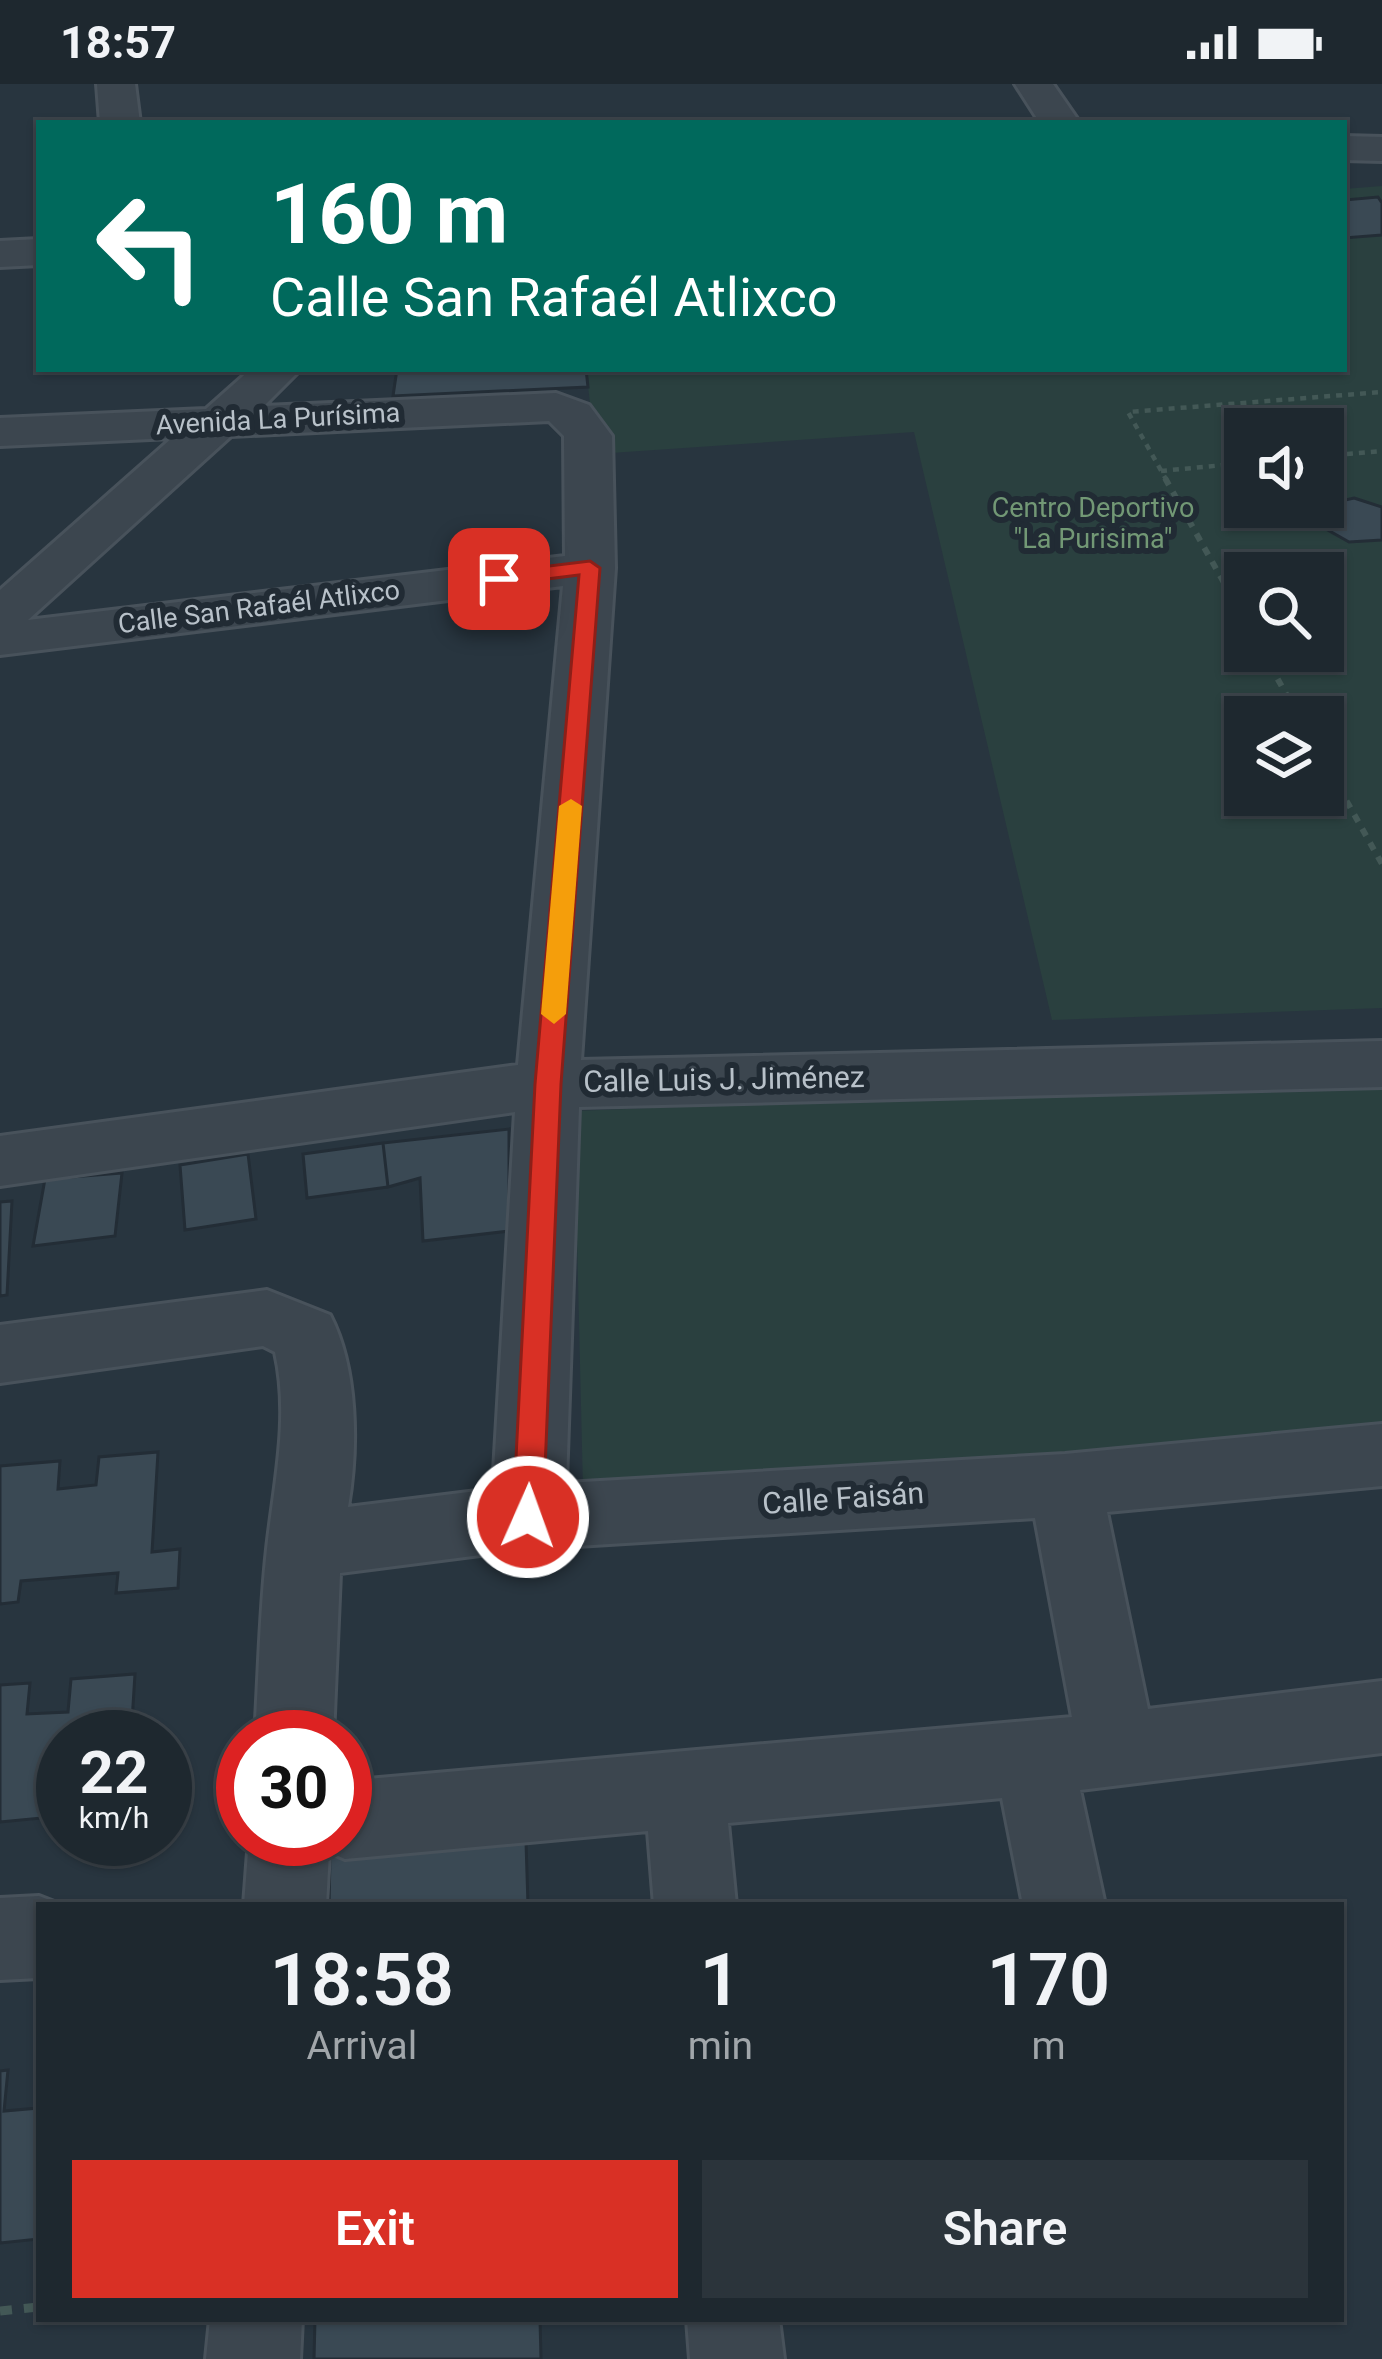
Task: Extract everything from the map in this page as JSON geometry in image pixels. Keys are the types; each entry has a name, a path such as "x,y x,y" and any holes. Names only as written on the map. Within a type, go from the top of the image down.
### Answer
{"street":[{"path":"116,84 120,120"},
{"path":"1034,84 1058,120"},
{"path":"1347,148 1382,148"},
{"path":"1347,178 1382,175"},
{"path":"0,254 36,252"},
{"path":"0,617 275,372"},
{"name":"Avenida La Purísima","path":"0,432 556,407 573,415 588,436 590,568"},
{"path":"528,1517 548,1084 590,568"},
{"name":"Calle San Rafaél Atlixco","path":"0,639 590,568"},
{"name":"Calle Luis J. Jiménez","path":"0,1161 548,1084 1382,1064"},
{"path":"0,1354 267,1318 306,1335 314,1373 315,1486 304,1545 296,1710"},
{"name":"Calle Faisán","path":"304,1545 528,1517 1065,1484 1382,1455"},
{"path":"1065,1484 1117,1750"},
{"path":"372,1818 1117,1750 1382,1717"},
{"path":"1033,1756 1063,1902"},
{"path":"685,1792 695,1902"},
{"path":"285,1902 287,1866"},
{"path":"0,1940 36,1937"},
{"path":"253,2359 256,2322"},
{"path":"733,2322 736,2359"}],"path":[{"path":"1224,583 1128,412 1382,392"},
{"path":"1344,454 1382,451"},
{"path":"1161,471 1224,465"},
{"path":"1344,796 1382,864"},
{"path":"0,2311 36,2307"}],"green space":[{"name":"Centro Deportivo \"La Purisima\"","path":"1382,186 1382,1008 1052,1020 914,432 596,454 586,372 1347,372 1347,189"},
{"path":"1382,1080 1382,1453 583,1489 574,1111"}],"building":[{"path":"1378,197 1382,235 1347,238 1347,200"},
{"path":"397,372 586,372 588,387 393,396"},
{"path":"1354,498 1382,507 1382,540 1349,542 1324,528 1344,528 1344,500"},
{"path":"509,1129 509,1231 423,1241 420,1178 388,1187 383,1143"},
{"path":"383,1143 388,1187 307,1198 303,1154"},
{"path":"248,1154 256,1219 185,1230 180,1165"},
{"path":"122,1173 115,1236 33,1246 45,1179"},
{"path":"12,1201 7,1295 0,1296 0,1202"},
{"path":"158,1452 152,1552 180,1549 178,1588 116,1593 118,1573 21,1581 18,1602 0,1604 0,1466 60,1461 58,1489 96,1485 99,1457"},
{"path":"135,1674 133,1710 68,1710 71,1679"},
{"path":"30,1683 27,1714 36,1714 36,1819 0,1822 0,1685"},
{"path":"526,1842 528,1902 329,1902 330,1866 372,1866 372,1853"},
{"path":"8,2070 4,2111 36,2108 36,2239 0,2243 0,2071"},
{"path":"315,2322 540,2322 541,2359 314,2359"}],"slow traffic":[{"path":"554,1014 571,806"}],"route":[{"path":"499,579 590,568 548,1084 528,1517"}]}
